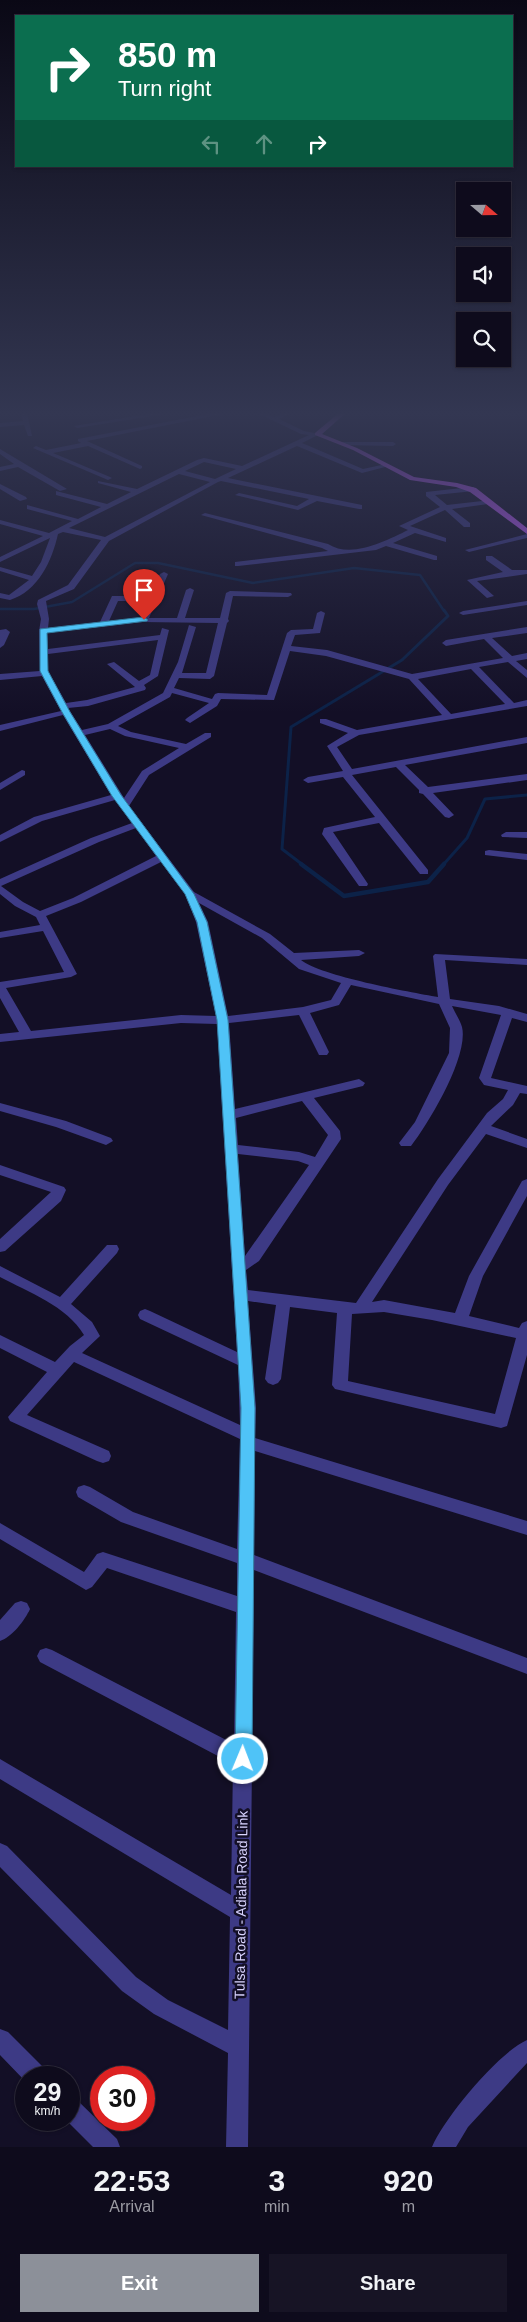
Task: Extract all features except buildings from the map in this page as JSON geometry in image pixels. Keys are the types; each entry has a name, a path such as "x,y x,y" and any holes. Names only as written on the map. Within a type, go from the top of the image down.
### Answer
{"main road":[{"path":"501,512 527,532"}],"street":[{"path":"48,512 78,521"},
{"path":"0,560 95,512"},
{"name":"Tulsa Road - Adiala Road Link","path":"157,512 106,539 71,587 42,600 43,652 45,673 79,734 121,801 190,894 202,922 223,1020 245,1362 248,1439 239,2047 240,2146"},
{"path":"436,512 403,526 443,540"},
{"path":"451,512 467,525"},
{"path":"205,514 325,546 336,553"},
{"path":"0,522 106,539"},
{"path":"238,564 376,548 413,531"},
{"path":"0,594 10,598 35,579 45,564 56,532"},
{"path":"469,550 527,536"},
{"path":"386,544 434,558"},
{"path":"489,558 510,573"},
{"path":"0,569 35,579"},
{"path":"490,596 471,580 510,573 525,574"},
{"path":"144,620 164,574"},
{"path":"104,623 115,598 131,599 143,587"},
{"path":"180,620 190,590"},
{"path":"176,675 210,676 225,621 230,593 288,595"},
{"path":"463,614 527,603"},
{"path":"190,720 214,702 218,696 271,698 292,632 317,631 320,613"},
{"path":"43,631 144,620 225,621"},
{"path":"140,684 154,676 168,620"},
{"path":"79,734 111,726 167,695 176,675 192,627"},
{"path":"446,643 527,630"},
{"path":"0,632 6,632 0,645"},
{"path":"43,652 163,637"},
{"path":"486,637 527,675"},
{"path":"286,648 327,653 409,676 527,656"},
{"path":"0,728 140,689 143,686 111,664"},
{"path":"473,666 512,706"},
{"path":"0,677 45,673"},
{"path":"409,676 450,717"},
{"path":"170,690 214,702"},
{"path":"424,872 347,772 332,746 356,733 527,704"},
{"path":"323,721 356,733"},
{"path":"111,726 128,734 187,747"},
{"path":"0,839 38,819 121,801 145,773 208,735"},
{"path":"308,780 527,740"},
{"path":"398,764 448,815"},
{"path":"0,787 22,773"},
{"path":"423,791 527,777"},
{"path":"363,884 327,834 328,830 382,819"},
{"path":"0,883 95,840 137,824"},
{"path":"506,835 527,834"},
{"path":"489,853 527,857"},
{"path":"40,915 77,900 162,858"},
{"path":"0,889 18,904 40,915 71,974 0,987 27,1035"},
{"path":"190,894 230,914 266,936 303,967 348,981 527,1018"},
{"path":"0,935 47,927"},
{"path":"290,957 359,954"},
{"path":"406,1143 421,1124 455,1053 456,1028 444,1001 439,956 527,962"},
{"path":"0,1038 181,1020 223,1020 304,1011 336,1002 348,981"},
{"path":"304,1011 323,1052"},
{"path":"508,1013 485,1078 488,1082 521,1089"},
{"path":"229,1115 359,1083"},
{"path":"360,1308 443,1182 492,1116 521,1089"},
{"path":"239,1268 254,1257 318,1163 335,1134 305,1096"},
{"path":"2,1109 61,1124 106,1142"},
{"path":"483,1128 527,1144"},
{"path":"231,1149 299,1157 318,1163"},
{"path":"0,1170 59,1190 56,1198 0,1247"},
{"path":"460,1320 476,1276 527,1184"},
{"path":"61,1305 112,1249"},
{"path":"0,1271 61,1305 89,1327 93,1336 71,1354 16,1417 103,1456"},
{"path":"241,1295 345,1309 384,1306 526,1332 501,1422 340,1384 345,1309"},
{"path":"273,1379 284,1301"},
{"path":"145,1315 245,1362"},
{"path":"0,1341 57,1370"},
{"path":"71,1354 248,1439 527,1528"},
{"path":"84,1492 127,1517 246,1559 527,1666"},
{"path":"0,1530 86,1582 103,1559 245,1607"},
{"path":"0,1632 22,1609"},
{"path":"46,1656 243,1759"},
{"path":"0,1768 241,1912"},
{"path":"0,1853 129,1984 161,2007 239,2047"},
{"path":"0,2040 26,2066"},
{"path":"443,2147 460,2119 519,2056 527,2052"},
{"path":"80,2119 109,2147"}],"waterway":[{"path":"0,609 34,609 72,602 135,563 158,563 253,583 354,568 420,575 444,611"},
{"path":"303,865 282,849 291,727 402,660 448,616 444,610"},
{"path":"443,865 467,838 485,799 527,795"},
{"path":"301,864 344,896 428,882 444,864"}],"route":[{"path":"144,620 43,631 44,671 66,712 117,796 152,846 190,894 202,922 223,1020 248,1408 243,1759"}]}
